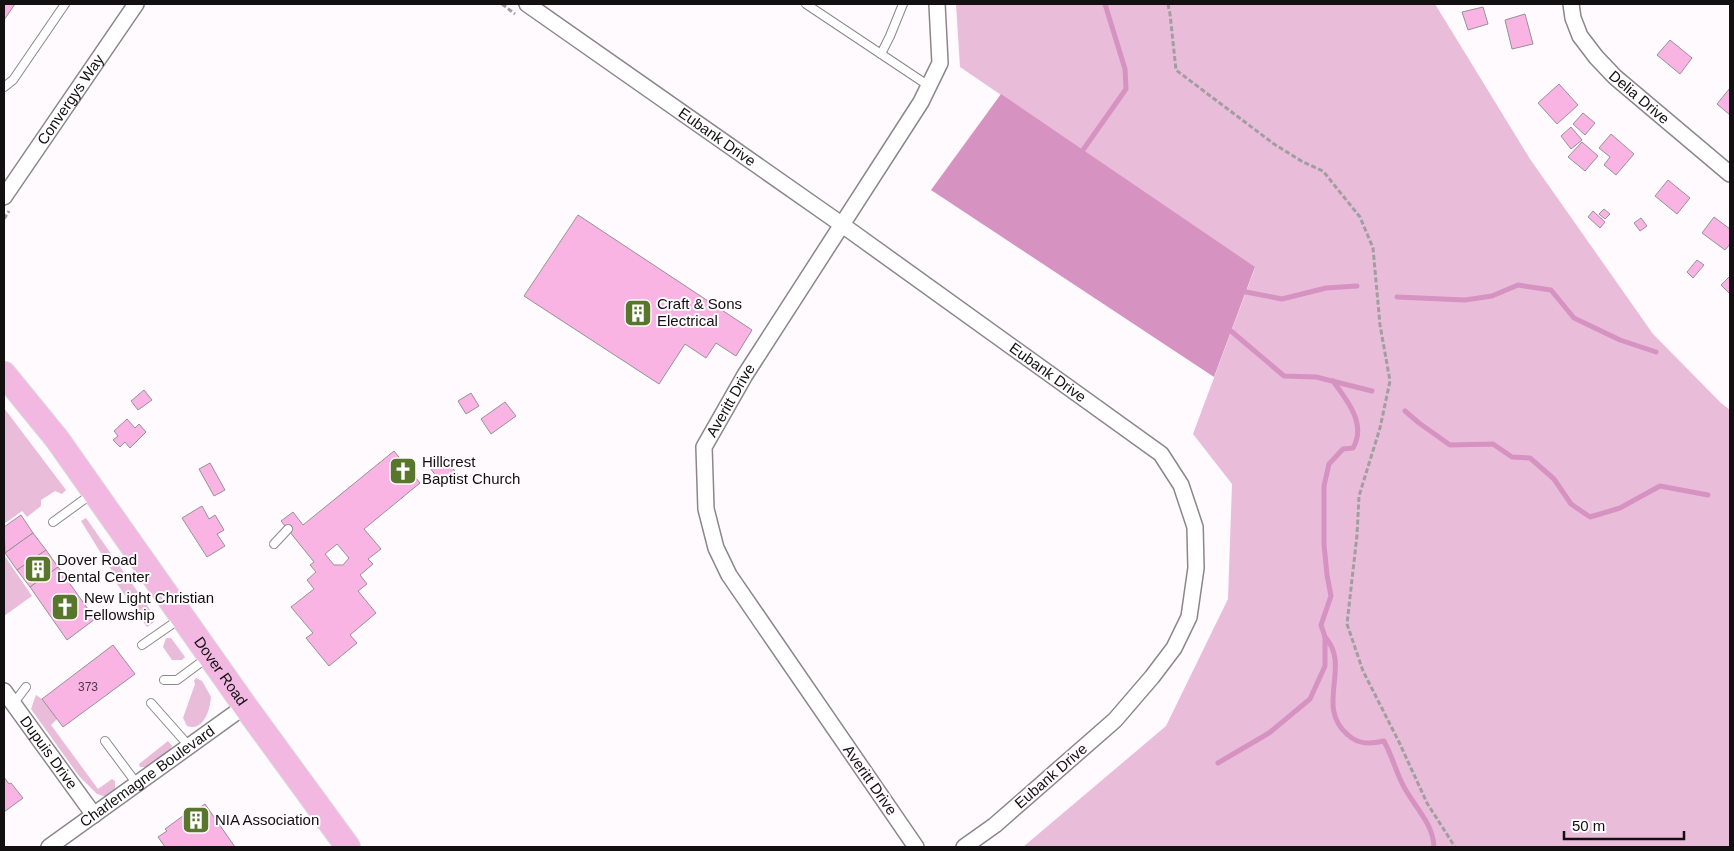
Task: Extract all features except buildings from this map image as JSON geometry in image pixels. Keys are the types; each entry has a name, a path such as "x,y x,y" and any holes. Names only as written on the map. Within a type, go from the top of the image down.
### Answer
{"main road":[{"name":"Dover Road","path":"4,374 57,439 245,706 348,847"}],"street":[{"name":"Convergys Way","path":"4,197 136,4"},
{"name":"Eubank Drive","path":"527,4 841,224 1161,454 1181,485 1195,527 1196,568 1188,617 1174,648 1115,720 995,825 964,847"},
{"name":"Averitt Drive","path":"916,847 729,575 716,548 706,509 704,447 746,375 841,224 921,102 940,63 937,4"},
{"name":"Delia Drive","path":"1571,4 1573,18 1580,36 1596,57 1615,77 1730,174"},
{"name":"Dupuis Drive","path":"4,691 94,815"},
{"name":"Charlemagne Boulevard","path":"49,847 245,706"}],"lane":[{"path":"4,87 13,80 65,4"},
{"path":"806,4 929,86"},
{"path":"881,54 903,4"},
{"path":"53,522 95,492"},
{"path":"274,544 288,529"},
{"path":"142,645 183,617"},
{"path":"164,680 177,680 210,655"},
{"path":"13,704 26,687"},
{"path":"151,703 189,746"},
{"path":"105,741 137,784"}],"path":[{"path":"1168,4 1176,70 1274,144 1303,162 1323,171 1360,217 1373,248 1380,325 1390,381 1380,428 1359,496 1357,535 1347,624 1363,671 1427,803 1455,847"}],"shaded area":[{"path":"956,4 1435,4 1530,159 1653,334 1730,410 1730,847 1023,847 1166,726 1228,599 1232,484 1193,434 1255,268 960,67"},
{"path":"1001,94 1255,267 1214,377 931,190"},
{"path":"4,408 66,490 62,494 55,491 41,500 41,506 27,517 22,511 4,524"},
{"path":"86,518 156,618 147,627 115,581 117,579 81,521"},
{"path":"4,555 32,596 4,616"},
{"path":"166,638 171,638 185,657 182,660 172,660 163,647"},
{"path":"196,678 202,681 211,697 205,719 193,727 187,726 183,718"},
{"path":"36,695 42,699 57,719 51,725 98,789 112,779 115,781 115,791 106,797 97,794 79,776 31,709"},
{"path":"168,741 172,746 170,750 147,767 140,767 139,764"}],"waterway":[{"path":"1083,150 1126,89 1125,69 1105,4"},
{"path":"1397,297 1465,300 1492,296 1518,285 1551,290 1574,318 1620,340 1656,352"},
{"path":"1246,292 1282,299 1326,288 1357,286"},
{"path":"1231,331 1284,376 1316,377 1372,391"},
{"path":"1218,763 1269,733 1310,699 1325,666 1325,637 1321,625 1331,596 1324,544 1324,486 1329,464 1343,449 1353,448 1358,430 1354,413 1333,381"},
{"path":"1405,411 1450,445 1493,444 1512,457 1530,458 1554,479 1571,504 1590,517 1620,508 1660,486 1708,495"},
{"path":"1325,637 1332,648 1335,661 1333,699 1334,712 1338,724 1356,741 1370,743 1384,741 1405,789 1430,829 1434,847"}],"place":[{"name":"Craft & Sons Electrical","path":"638,313"},
{"name":"Hillcrest Baptist Church","path":"403,471"},
{"name":"Dover Road Dental Center","path":"38,569"},
{"name":"New Light Christian Fellowship","path":"65,607"},
{"name":"NIA Association","path":"196,820"}]}
